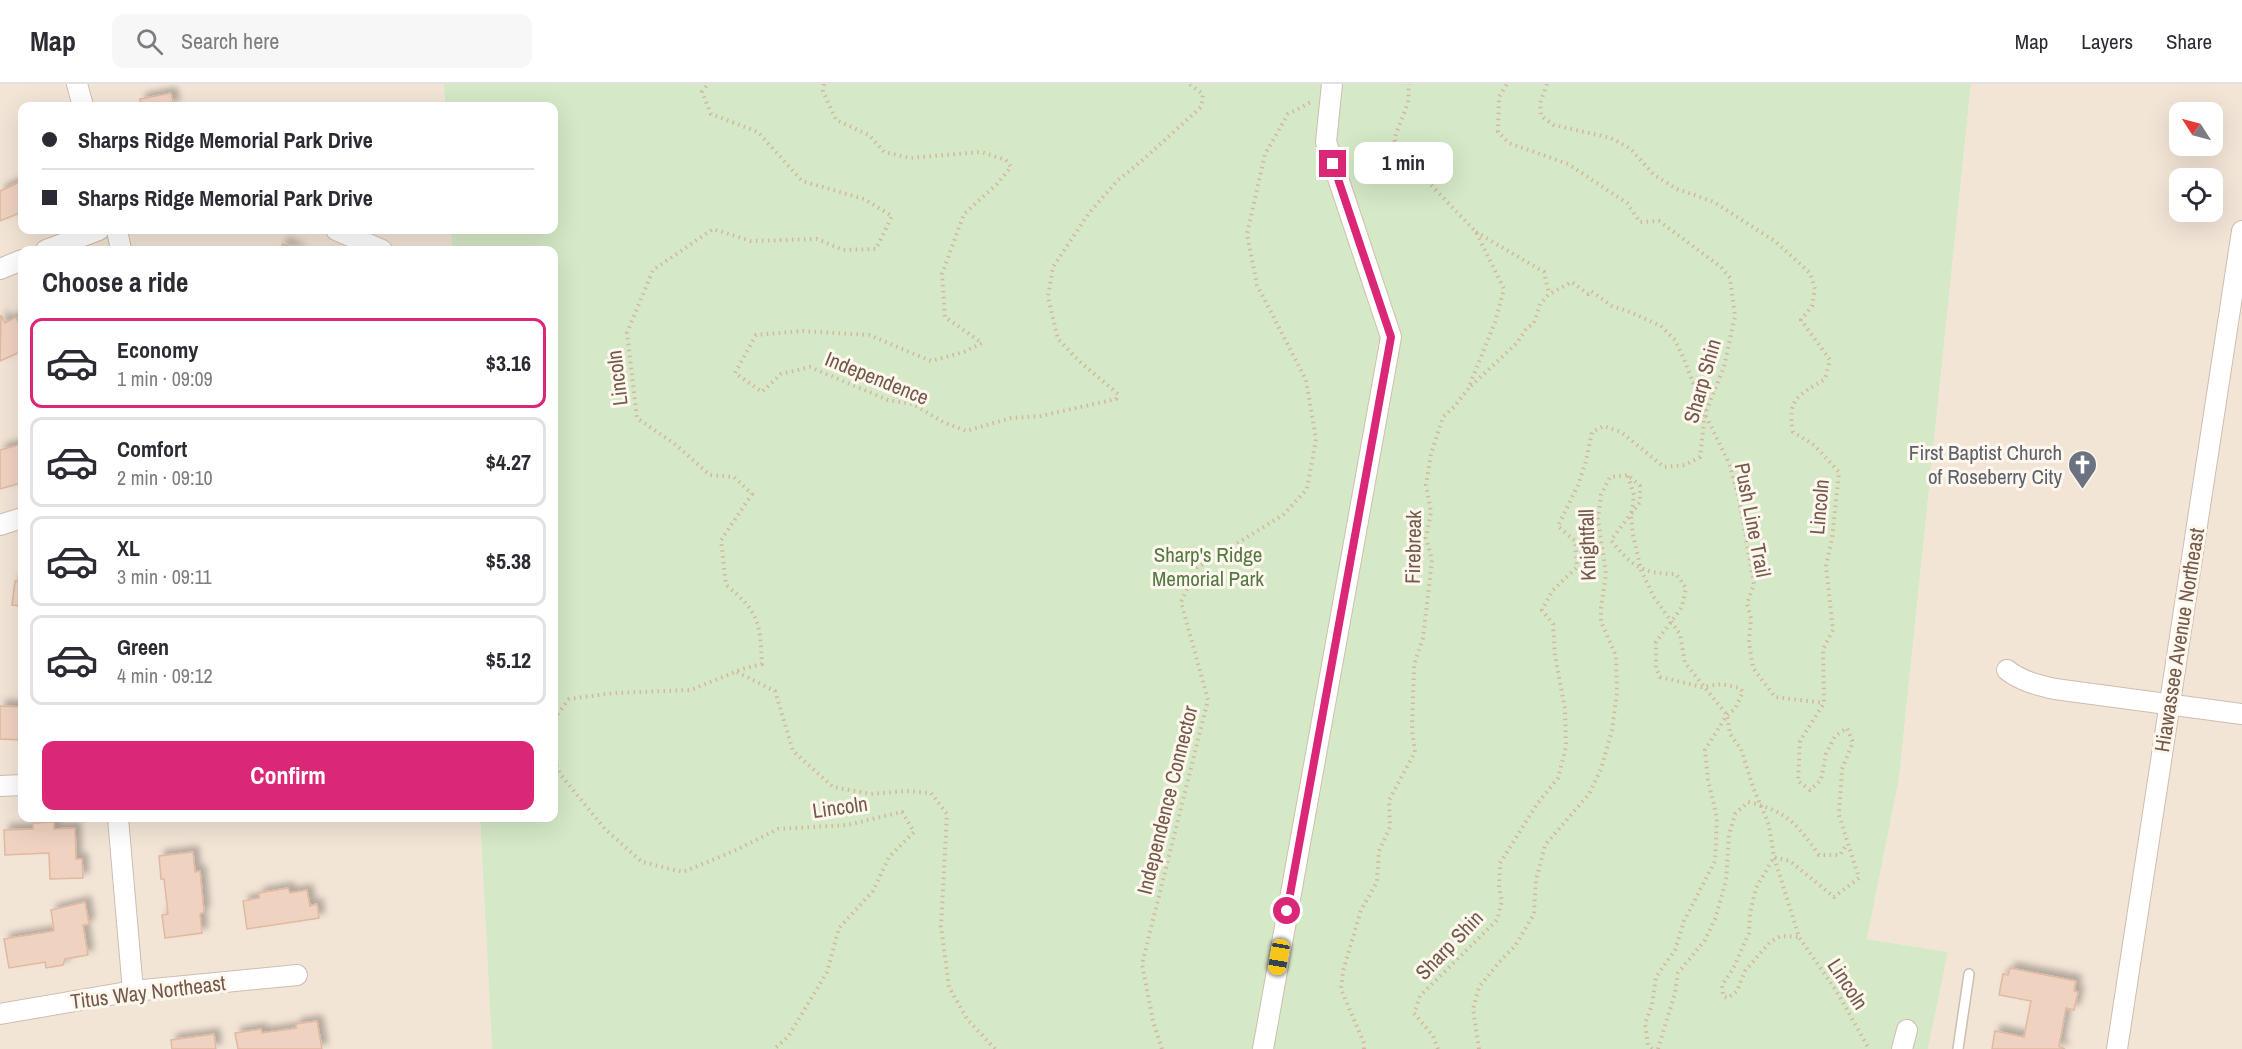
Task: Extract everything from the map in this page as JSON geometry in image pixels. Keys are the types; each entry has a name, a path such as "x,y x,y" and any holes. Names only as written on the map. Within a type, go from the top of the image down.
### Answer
{"street":[{"path":"77,84 82,102"},
{"path":"1263,1049 1391,337 1326,142 1332,88"},
{"name":"Hiawassee Avenue Northeast","path":"2117,1049 2242,231"},
{"path":"57,246 88,234"},
{"path":"345,234 373,246"},
{"path":"0,269 18,262"},
{"path":"0,525 18,519"},
{"path":"2007,670 2014,676 2032,684 2055,689 2242,714"},
{"path":"0,786 18,785"},
{"path":"118,822 133,991"},
{"name":"Titus Way Northeast","path":"0,1014 133,991 297,975"},
{"path":"1902,1049 1907,1030"}],"lane":[{"path":"1958,1049 1969,974"}],"path":[{"name":"Lincoln","path":"558,714 569,699 614,693 691,690 762,664 761,628 746,602 726,585 721,540 752,494 734,477 710,475 676,445 637,418 627,333 652,270 713,229 751,242 817,239 843,250 876,249 892,216 864,199 802,181 758,132 711,114 702,92 708,84"},
{"name":"Independence","path":"824,84 824,91 836,120 869,135 884,152 910,158 981,152 1006,160 1011,167 997,184 964,214 942,274 945,316 982,343 964,352 931,361 869,335 802,331 756,335 735,373 762,392 781,374 810,367 888,400 913,404 943,422 966,430 1011,418 1041,416 1116,399 1118,394 1079,361 1058,339 1048,297 1053,267 1089,213 1116,181 1201,107 1203,94 1189,84"},
{"name":"Firebreak","path":"1364,1049 1356,1022 1341,989 1343,971 1361,910 1377,882 1379,851 1390,827 1389,800 1415,752 1412,730 1414,665 1423,638 1432,560 1426,538 1431,512 1426,485 1431,454 1443,417 1468,389 1495,322 1503,289 1476,232 1431,185 1403,162 1394,139 1407,103 1409,84"},
{"name":"Sharp Shin","path":"1438,1049 1433,1036 1414,1013 1420,996 1497,920 1502,901 1499,888 1500,863 1537,804 1558,778 1566,747 1565,709 1555,656 1553,624 1542,610 1553,590 1577,567 1575,541 1558,526 1586,462 1592,432 1604,426 1621,432 1664,467 1685,465 1700,457 1705,414 1724,367 1735,316 1730,278 1722,267 1659,221 1640,222 1627,203 1568,164 1509,143 1498,132 1499,97 1507,84"},
{"name":"Lincoln","path":"1547,84 1540,104 1541,116 1554,125 1611,138 1631,149 1654,175 1677,189 1714,202 1776,242 1810,273 1815,289 1812,306 1801,320 1830,360 1825,379 1796,397 1790,414 1793,432 1814,445 1839,472 1832,538 1826,566 1833,630 1823,649 1824,703"},
{"name":"Independence Connector","path":"1162,1049 1153,1021 1142,964 1208,700 1181,602 1197,568 1283,515 1307,489 1316,439 1306,380 1257,285 1247,234 1265,154 1288,114 1332,88"},
{"path":"1468,389 1517,343 1526,329 1534,323 1540,304 1549,294 1544,272 1476,232"},
{"name":"Push Line Trail","path":"1549,294 1572,282 1588,294 1591,291 1612,306 1661,326 1675,340 1705,414 1729,463 1738,500 1754,584 1747,604 1751,618 1749,642 1753,668 1775,697 1824,703"},
{"path":"1628,476 1634,495 1630,516 1641,570 1654,597 1680,634 1685,663 1702,687 1727,715"},
{"name":"Knightfall","path":"1479,1049 1473,1009 1479,987 1515,946 1534,914 1536,880 1545,845 1589,794 1601,769 1612,730 1617,692 1616,656 1601,622 1606,574 1598,519 1601,495 1610,477 1628,476 1641,486 1640,502 1611,540 1624,556 1641,570"},
{"path":"1641,570 1676,574 1686,588 1682,607 1656,642 1656,668 1660,677 1702,687 1721,684 1740,688 1743,692 1735,709 1727,715 1705,750 1708,780 1717,818 1715,861 1684,921 1676,950 1656,977 1652,1005 1645,1024 1648,1045 1652,1049"},
{"path":"737,672 775,691 793,751 833,787 871,794 906,791 931,793 947,814 941,926 949,987 967,1019 995,1049"},
{"path":"1799,938 1781,936 1770,942 1745,971 1737,991 1728,998 1723,996 1722,985 1733,969 1749,933 1750,913 1756,888 1774,857 1790,861 1834,897 1859,878 1839,815 1842,769 1853,742 1847,728 1835,736 1826,754 1821,780 1810,790 1798,781 1800,741 1824,703"},
{"name":"Lincoln","path":"1727,715 1730,734 1741,749 1769,825 1774,857 1799,938 1841,999 1869,1049"},
{"name":"Lincoln","path":"558,769 605,829 642,862 683,872 734,851 778,829 847,825 902,812 914,832 889,857 873,891 839,928 828,972 788,1037 774,1049"},
{"path":"1658,1049 1675,993 1678,973 1705,940 1716,919 1726,881 1729,835 1735,813 1748,802 1779,812 1800,827 1819,855 1840,855 1847,844"}],"shaded area":[{"path":"0,84 444,84 445,102 18,102 18,234 451,234 452,246 18,246 18,822 480,822 492,1049 0,1049"},
{"path":"1971,84 2242,84 2242,1049 1928,1049 1948,952 1867,939 1899,779"}],"green space":[{"name":"Sharp's Ridge Memorial Park","path":"444,84 1971,84 1899,779 1867,939 1948,952 1928,1049 492,1049 480,822 558,822 558,246 452,246 451,234 558,234 558,102 445,102"}],"building":[{"path":"171,93 173,102 140,102 140,99"},
{"path":"18,183 18,214 0,221 0,191"},
{"path":"1,315 5,323 16,317 18,353 0,361"},
{"path":"18,445 18,484 0,489 0,450"},
{"path":"15,581 18,581 18,606 12,605"},
{"path":"0,706 18,707 18,740 0,739"},
{"path":"54,822 54,829 75,828 76,859 82,859 83,878 50,879 49,853 5,855 4,830 33,829 33,823"},
{"path":"193,852 195,872 200,871 204,912 200,914 202,933 165,938 162,915 168,914 159,856"},
{"path":"288,888 290,893 307,890 310,906 317,904 319,918 247,929 243,901 259,898 259,893"},
{"path":"85,902 89,924 83,925 88,955 65,959 63,965 46,968 45,962 9,968 4,939 54,931 51,910"},
{"path":"2010,968 2076,981 2074,991 2078,992 2074,1010 2066,1008 2059,1046 2065,1049 1992,1049 1995,1031 2024,1037 2031,1001 1999,995 2003,974 2008,975"},
{"path":"317,1021 322,1049 238,1049 235,1033 261,1029 262,1033 296,1028 296,1024"},
{"path":"214,1034 216,1049 172,1049 171,1040"}],"place":[{"name":"First Baptist Church of Roseberry City","path":"2083,490"}],"route":[{"path":"1287,911 1391,337 1333,164"}]}
